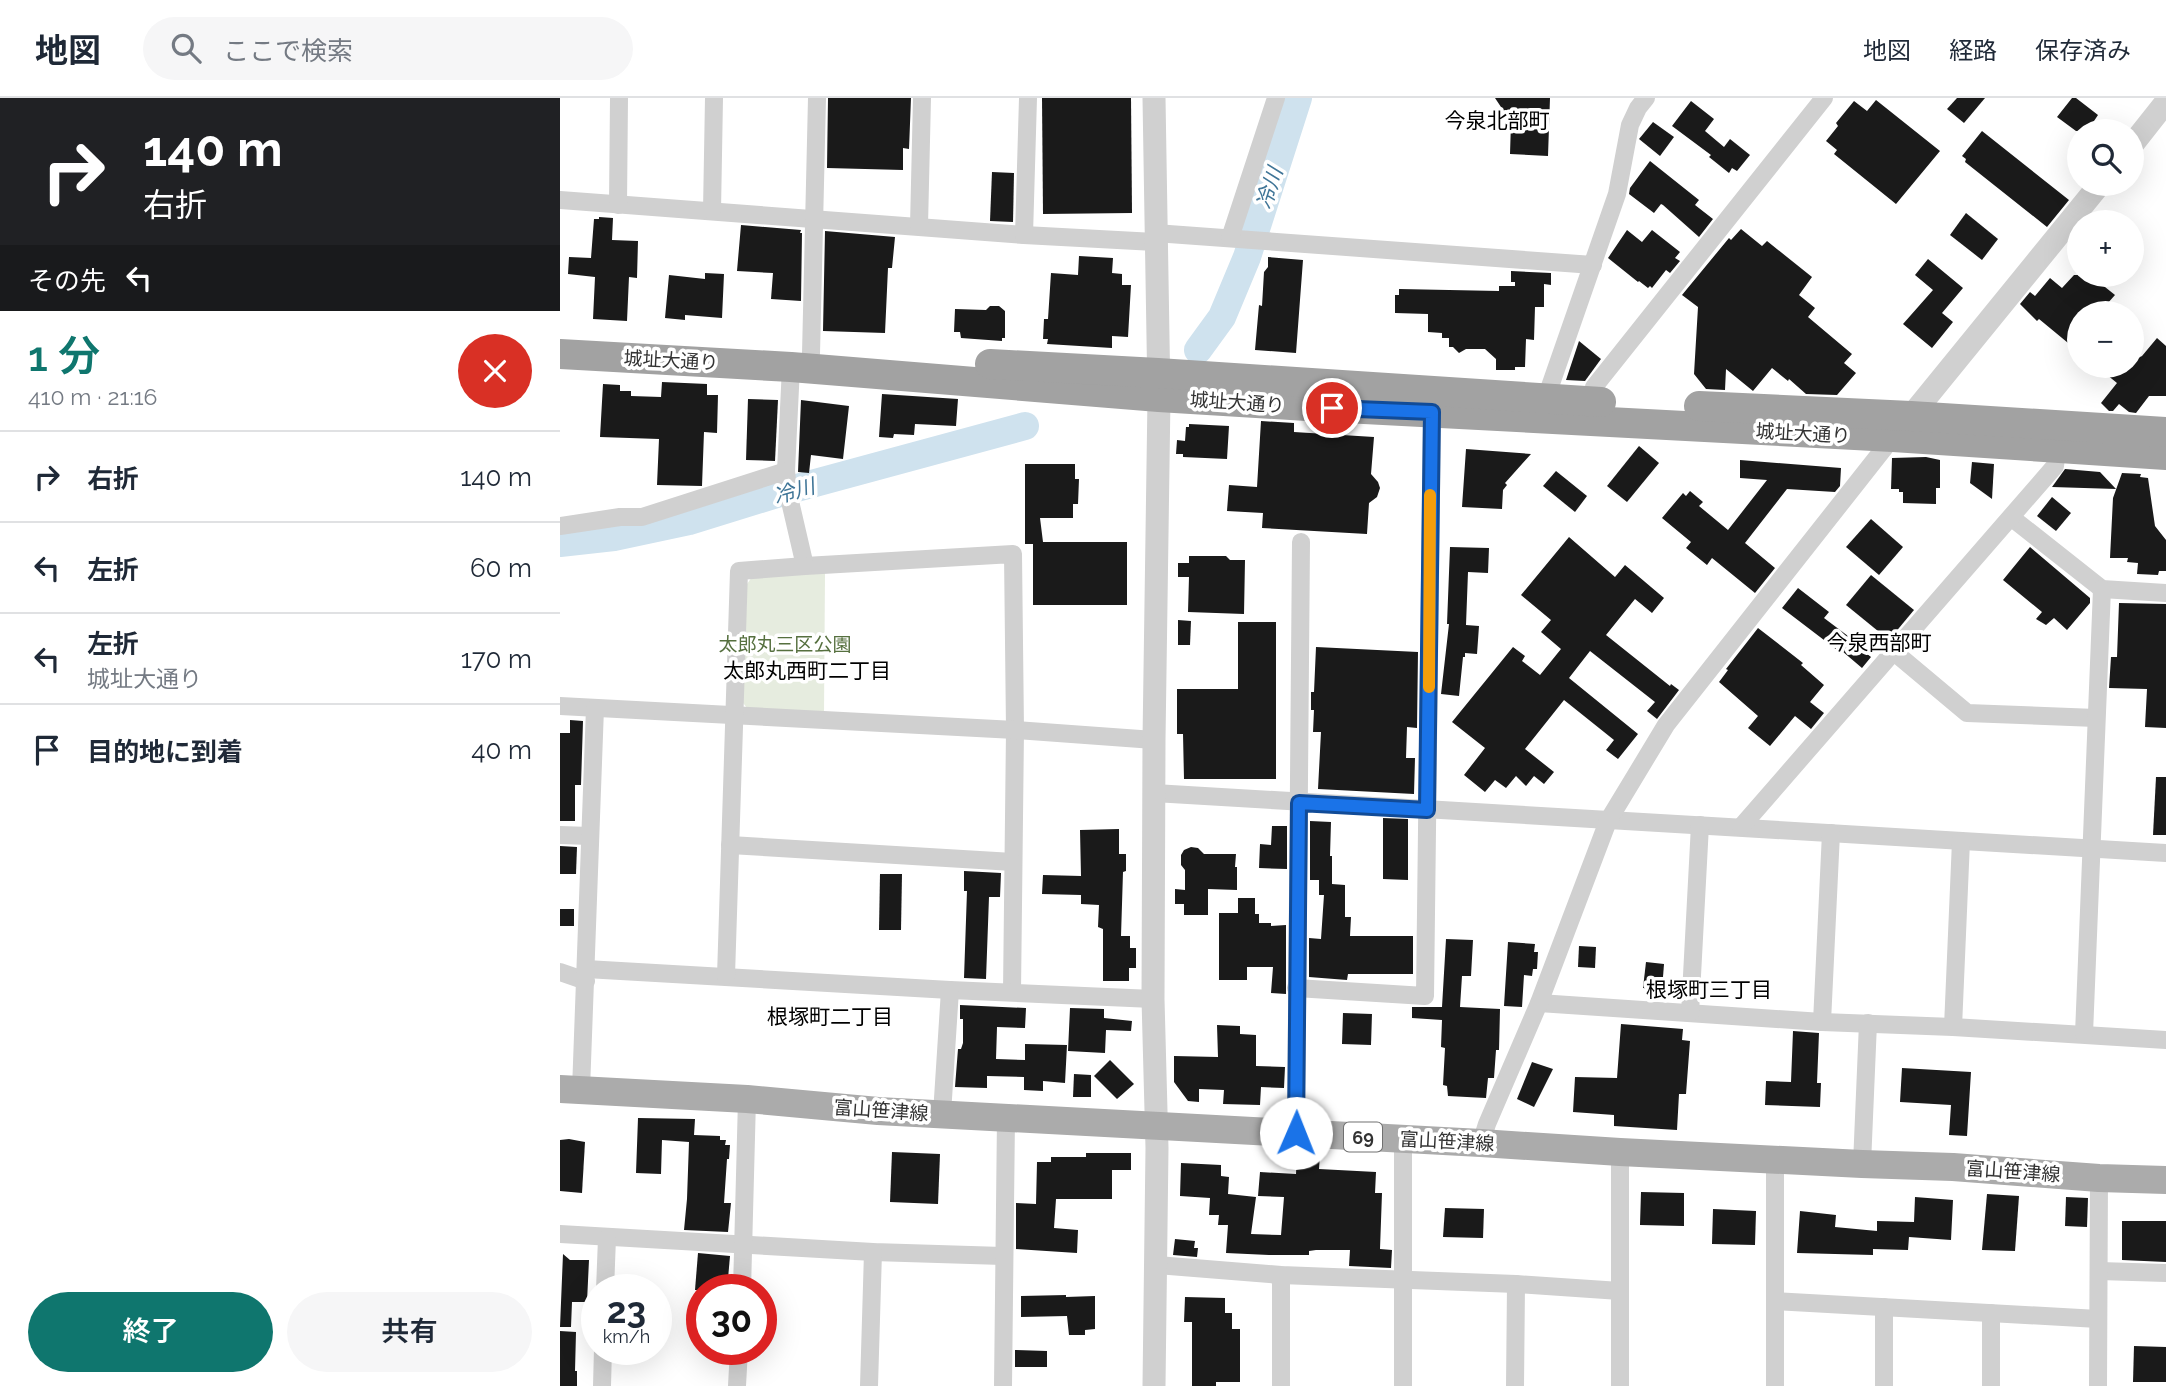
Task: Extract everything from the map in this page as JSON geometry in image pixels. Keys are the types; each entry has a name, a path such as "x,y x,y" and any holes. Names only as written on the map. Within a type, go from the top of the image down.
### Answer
{"highway":[{"name":"城址大通り","path":"560,336 801,361 1158,385 1432,412 1902,427 2166,432"},
{"name":"城址大通り","path":"560,354 801,361"},
{"name":"城址大通り","path":"1158,385 1546,398 1902,427 2057,449 2166,454"}],"main road":[{"name":"富山笹津線","path":"571,1090 747,1099 878,1111 2166,1180"}],"street":[{"path":"618,205 619,98"},
{"path":"712,211 715,98"},
{"path":"805,566 789,498 786,471 801,361 814,219 817,98"},
{"path":"919,226 922,98"},
{"path":"1024,235 1028,98"},
{"path":"1154,98 1158,385 1154,740 1153,999 1157,1126 1154,1386"},
{"path":"1230,238 1276,98"},
{"path":"1546,398 1617,194 1630,125 1646,98"},
{"path":"1593,402 1594,387 1824,98"},
{"path":"2144,130 2166,102"},
{"path":"1481,1143 1539,1003 1608,821 1666,725 1902,427 2090,196"},
{"path":"560,200 1024,235 1230,238 1593,265"},
{"path":"1296,988 1425,996 1432,412"},
{"path":"1741,827 2012,518 2055,466 2057,449"},
{"path":"560,526 620,517 642,517 786,471"},
{"path":"2012,518 2102,589 2166,593"},
{"path":"1296,1133 1301,542"},
{"path":"726,976 739,571 1013,554 1015,730 1012,992"},
{"path":"2084,1034 2102,589"},
{"path":"1893,651 1967,713 2096,718"},
{"path":"560,705 1154,740"},
{"path":"571,1090 586,975 595,708"},
{"path":"1154,793 2166,853"},
{"path":"1690,1013 1700,825"},
{"path":"1822,1022 1832,833"},
{"path":"560,835 590,836"},
{"path":"1953,1027 1961,841"},
{"path":"730,845 1013,862"},
{"path":"560,972 586,975 726,976 1153,999"},
{"path":"943,1114 950,989"},
{"path":"1539,1003 1822,1022 2166,1040"},
{"path":"1862,1164 1868,1023"},
{"path":"743,1274 747,1099"},
{"path":"1003,1386 1006,1117"},
{"path":"1403,1139 1403,1386"},
{"path":"1620,1152 1620,1386"},
{"path":"1775,1159 1775,1386"},
{"path":"2098,1386 2099,1178"},
{"path":"560,1234 873,1252 1003,1256"},
{"path":"606,1274 607,1238"},
{"path":"869,1386 873,1252"},
{"path":"1157,1265 1281,1275 1516,1284 1620,1292"},
{"path":"2099,1271 2166,1273"},
{"path":"1281,1275 1281,1386"},
{"path":"1516,1284 1516,1386"},
{"path":"1775,1301 2098,1319"},
{"path":"1884,1307 1884,1386"},
{"path":"1991,1313 1991,1386"},
{"path":"602,1386 603,1365"},
{"path":"737,1386 738,1365"}],"green space":[{"name":"太郎丸三区公園","path":"825,573 824,714 748,709 743,703 747,584 752,577"}],"building":[{"path":"828,98 911,98 909,149 903,148 903,170 827,168"},
{"path":"1042,98 1131,98 1132,213 1043,214"},
{"path":"1495,98 1550,98 1548,156 1510,154 1511,122"},
{"path":"1957,98 1985,98 1964,123 1947,109"},
{"path":"2072,98 2076,98 2098,115 2095,119 2067,119 2067,124 2057,117"},
{"path":"1876,100 1940,151 1896,204 1834,154 1837,150 1826,141 1838,126 1836,123 1854,101 1867,111"},
{"path":"1691,101 1714,119 1705,131 1724,147 1730,139 1750,155 1737,171 1732,168 1729,173 1709,157 1711,155 1672,126"},
{"path":"1653,122 1674,137 1660,156 1639,139"},
{"path":"1982,131 2069,200 2047,227 1965,162 1966,159 1962,156"},
{"path":"1650,161 1699,200 1695,205 1713,219 1699,237 1663,205 1654,213 1629,194 1630,188"},
{"path":"992,172 1014,173 1013,222 990,221"},
{"path":"1966,213 1998,239 1982,260 1950,235"},
{"path":"613,218 612,240 638,241 637,278 629,277 627,321 593,319 595,277 568,274 569,257 591,258 594,219"},
{"path":"741,225 801,230 801,301 771,299 773,273 737,271"},
{"path":"1741,229 1762,246 1767,241 1812,277 1799,295 1815,308 1808,317 1852,354 1844,363 1856,373 1837,395 1806,394 1772,368 1753,391 1726,369 1725,390 1706,389 1694,374 1698,307 1682,295 1729,238 1731,240"},
{"path":"1627,230 1642,242 1652,230 1680,252 1675,258 1680,261 1670,273 1666,270 1652,288 1638,282 1608,258"},
{"path":"825,231 895,237 892,268 888,268 885,333 823,331"},
{"path":"1079,256 1113,258 1112,273 1122,274 1122,285 1131,285 1128,337 1112,336 1112,348 1047,344 1048,339 1043,339 1044,319 1048,319 1051,273 1078,275"},
{"path":"1268,257 1303,260 1296,353 1255,350 1259,305 1262,306 1264,272 1268,267"},
{"path":"1928,259 1963,288 1942,313 1953,322 1932,348 1903,324 1933,290 1915,275"},
{"path":"1511,271 1551,273 1551,285 1544,284 1544,307 1535,307 1534,340 1526,339 1525,367 1496,370 1496,359 1485,349 1466,349 1459,353 1449,347 1449,338 1442,338 1442,333 1428,332 1428,314 1395,313 1395,295 1399,295 1399,289 1499,291 1499,286 1515,286 1515,282 1511,282"},
{"path":"705,273 724,274 722,318 685,315 685,320 665,318 669,275 705,279"},
{"path":"2050,278 2062,288 2067,283 2067,287 2105,287 2115,295 2110,301 2067,301 2067,342 2039,319 2037,321 2020,304 2030,292 2035,296"},
{"path":"990,306 999,306 1005,311 1005,338 1002,338 1002,341 961,338 960,332 954,332 955,309 986,310"},
{"path":"2157,338 2166,346 2166,396 2149,396 2136,413 2129,412 2119,404 2113,411 2109,411 2101,403 2117,383 2111,378 2144,378 2144,354"},
{"path":"1579,341 1601,359 1585,381 1566,380"},
{"path":"662,382 707,384 707,395 718,395 717,433 704,432 702,486 657,485 659,439 600,437 603,384 620,385 620,391 631,391 631,396 661,397"},
{"path":"882,394 958,399 956,426 915,424 914,435 894,434 893,438 879,437"},
{"path":"748,399 778,400 775,461 746,460"},
{"path":"801,400 849,406 843,459 811,455 809,473 798,472"},
{"path":"1261,421 1294,423 1294,432 1374,437 1371,474 1380,488 1377,497 1369,503 1367,534 1262,528 1263,513 1227,511 1229,485 1257,487"},
{"path":"1189,424 1229,426 1227,459 1183,457 1183,454 1176,454 1177,440 1185,441 1186,427 1189,427"},
{"path":"1639,446 1659,463 1627,502 1607,486"},
{"path":"1466,449 1531,454 1505,483 1507,485 1503,490 1502,509 1462,507"},
{"path":"1926,457 1940,460 1940,488 1936,488 1936,504 1903,503 1903,492 1891,489 1892,458"},
{"path":"1740,460 1841,468 1840,486 1835,492 1787,489 1745,543 1775,568 1755,593 1712,558 1707,565 1686,548 1691,542 1662,518 1683,493 1686,496 1690,491 1703,502 1699,506 1728,530 1767,480 1740,478"},
{"path":"1972,462 1994,464 1992,499 1970,483"},
{"path":"1025,464 1075,464 1075,479 1079,479 1078,504 1073,504 1073,518 1040,518 1043,542 1127,542 1127,605 1033,605 1033,544 1025,544"},
{"path":"2065,469 2100,472 2116,489 2052,487"},
{"path":"1556,471 1587,496 1575,512 1543,486"},
{"path":"2122,473 2141,474 2140,477 2148,478 2155,526 2166,540 2166,571 2159,571 2158,575 2137,574 2138,563 2127,562 2128,558 2110,558 2113,498"},
{"path":"2052,497 2071,513 2056,531 2037,516"},
{"path":"1871,519 1903,547 1879,575 1846,547"},
{"path":"1569,537 1615,577 1625,565 1664,598 1652,613 1635,599 1606,635 1670,686 1671,684 1679,690 1657,719 1647,711 1655,702 1590,651 1569,678 1638,734 1618,759 1606,750 1614,740 1564,700 1525,749 1554,772 1544,784 1534,776 1526,786 1516,776 1506,788 1495,780 1485,792 1464,775 1485,748 1452,722 1513,647 1525,656 1522,661 1540,675 1561,649 1541,632 1551,620 1521,595"},
{"path":"1450,547 1489,548 1488,573 1468,572 1466,625 1479,626 1477,654 1465,653 1463,657 1459,696 1441,694 1449,624"},
{"path":"2030,547 2090,598 2090,603 2067,630 2054,618 2046,625 2036,619 2042,612 2003,580"},
{"path":"1189,556 1226,556 1230,560 1245,560 1244,614 1188,612 1189,577 1178,577 1178,563 1189,563"},
{"path":"1871,575 1914,610 1889,640 1846,605"},
{"path":"1798,588 1829,612 1824,618 1871,657 1862,668 1782,608"},
{"path":"2119,603 2166,604 2166,728 2145,727 2147,689 2109,688 2111,657 2117,657"},
{"path":"1178,620 1191,621 1190,645 1178,645"},
{"path":"1238,622 1276,622 1276,779 1184,779 1183,734 1177,734 1177,689 1238,689"},
{"path":"1758,628 1803,663 1801,665 1824,685 1810,702 1824,713 1811,729 1795,716 1770,746 1748,728 1758,716 1719,682"},
{"path":"1316,647 1418,652 1417,728 1407,727 1406,758 1415,758 1414,794 1318,789 1321,732 1313,732 1314,710 1311,710"},
{"path":"570,720 583,721 581,785 575,785 575,821 560,821 560,733 570,733"},
{"path":"2156,777 2166,777 2166,835 2153,835"},
{"path":"1383,818 1408,819 1408,880 1383,879"},
{"path":"1310,821 1331,822 1332,884 1345,885 1345,917 1351,917 1350,936 1413,936 1413,974 1348,974 1347,980 1309,977 1309,938 1321,939 1324,895 1319,895 1319,880 1310,880"},
{"path":"1272,826 1287,826 1287,869 1259,868 1260,844 1271,845"},
{"path":"1119,829 1119,854 1126,854 1121,936 1130,936 1130,948 1136,948 1136,968 1129,968 1129,981 1103,981 1103,929 1098,927 1099,905 1081,904 1081,895 1042,894 1043,875 1081,876 1080,830"},
{"path":"560,846 577,847 576,874 560,874"},
{"path":"1191,847 1198,848 1204,854 1236,854 1237,890 1208,889 1208,915 1184,915 1184,904 1175,904 1175,889 1185,890 1185,870 1181,865 1181,855"},
{"path":"964,871 1001,873 1000,897 989,897 986,979 964,978 967,891 964,891"},
{"path":"880,874 902,874 901,930 879,930"},
{"path":"1238,898 1255,898 1255,914 1259,914 1259,923 1271,923 1271,926 1286,925 1286,994 1271,993 1273,967 1247,967 1247,980 1219,980 1219,913 1238,913"},
{"path":"560,909 574,909 574,926 560,926"},
{"path":"1446,939 1473,940 1471,976 1462,976 1460,1007 1500,1009 1499,1050 1496,1050 1494,1078 1488,1078 1486,1098 1448,1096 1447,1086 1443,1085 1445,1048 1441,1047 1442,1020 1412,1018 1412,1007 1442,1007"},
{"path":"1508,942 1535,944 1534,952 1538,952 1537,969 1533,969 1532,976 1524,975 1522,1007 1504,1006"},
{"path":"1579,946 1596,947 1595,968 1578,967"},
{"path":"1646,962 1664,964 1662,990 1643,988"},
{"path":"960,1005 1026,1008 1025,1028 997,1027 996,1059 1025,1060 1025,1044 1067,1045 1065,1083 1043,1081 1043,1091 1024,1090 1024,1077 987,1076 987,1088 955,1087 958,1049 961,1049 963,1043"},
{"path":"1070,1008 1104,1009 1104,1018 1132,1021 1131,1031 1106,1030 1105,1053 1068,1051"},
{"path":"1343,1013 1372,1014 1371,1045 1342,1044"},
{"path":"1621,1024 1683,1029 1682,1040 1690,1041 1686,1094 1679,1094 1677,1130 1614,1126 1614,1115 1573,1112 1575,1077 1617,1078"},
{"path":"1217,1025 1240,1026 1240,1034 1256,1035 1256,1066 1285,1067 1284,1088 1261,1087 1260,1105 1223,1104 1224,1090 1199,1089 1199,1102 1188,1101 1174,1082 1174,1056 1218,1057"},
{"path":"1793,1031 1819,1033 1817,1083 1821,1083 1820,1107 1765,1105 1766,1081 1791,1082"},
{"path":"1110,1060 1134,1084 1117,1099 1094,1076"},
{"path":"1532,1062 1553,1069 1534,1107 1517,1099"},
{"path":"1902,1068 1971,1072 1967,1136 1949,1135 1951,1105 1900,1102"},
{"path":"1074,1074 1091,1075 1091,1097 1073,1097"},
{"path":"638,1118 695,1119 694,1135 720,1136 720,1140 726,1140 725,1145 730,1145 724,1203 731,1203 728,1232 684,1230 689,1142 662,1140 661,1174 636,1173"},
{"path":"560,1140 585,1142 582,1193 560,1191"},
{"path":"892,1152 940,1154 938,1204 890,1202"},
{"path":"1086,1153 1131,1153 1131,1170 1112,1170 1112,1199 1056,1199 1054,1228 1078,1230 1077,1253 1016,1249 1016,1203 1036,1204 1037,1162 1051,1162 1051,1157 1086,1157"},
{"path":"1297,1153 1320,1154 1319,1169 1376,1172 1375,1193 1382,1193 1380,1249 1392,1250 1391,1268 1349,1266 1350,1250 1316,1250 1309,1251 1309,1255 1226,1253 1228,1225 1218,1225 1219,1215 1209,1215 1210,1198 1180,1196 1181,1163 1221,1165 1221,1176 1229,1177 1228,1194 1256,1197 1251,1234 1281,1235 1284,1197 1258,1196 1260,1172 1296,1174"},
{"path":"1641,1192 1684,1193 1684,1226 1640,1225"},
{"path":"1987,1194 2019,1196 2015,1251 1982,1250"},
{"path":"1915,1197 1953,1200 1951,1240 1909,1237 1908,1250 1873,1249 1873,1255 1797,1253 1800,1211 1836,1215 1835,1227 1877,1231 1877,1221 1914,1222"},
{"path":"2066,1197 2088,1198 2087,1227 2065,1226"},
{"path":"1445,1208 1484,1209 1483,1238 1443,1237"},
{"path":"1713,1209 1756,1211 1755,1245 1712,1244"},
{"path":"2122,1221 2166,1221 2166,1262 2122,1260"},
{"path":"1175,1239 1195,1241 1194,1248 1198,1248 1197,1257 1173,1255"},
{"path":"698,1253 730,1256 728,1274 696,1274"},
{"path":"563,1254 570,1260 589,1260 588,1274 581,1274 581,1302 572,1302 571,1327 560,1327"},
{"path":"1021,1296 1095,1296 1095,1329 1085,1330 1085,1335 1069,1335 1067,1316 1021,1317"},
{"path":"1185,1297 1225,1298 1225,1313 1232,1313 1232,1329 1240,1329 1240,1382 1192,1386 1192,1322 1184,1322"},
{"path":"560,1331 576,1332 577,1386 560,1386"},
{"path":"2134,1346 2166,1347 2166,1382 2133,1382"},
{"path":"1015,1350 1047,1351 1047,1367 1015,1367"}],"waterway":[{"name":"冷川","path":"1198,350 1222,317 1247,257 1298,98"},
{"name":"冷川","path":"560,543 614,537 689,521 793,489 1025,426"}],"slow traffic":[{"path":"1429,687 1430,495"}],"district":[{"name":"今泉北部町","path":"1497,120"},
{"name":"今泉西部町","path":"1879,642"},
{"name":"太郎丸西町二丁目","path":"807,670"},
{"name":"根塚町三丁目","path":"1709,989"},
{"name":"根塚町二丁目","path":"830,1016"}],"route":[{"path":"1296,1133 1299,803 1427,810 1432,412 1332,408"}]}
